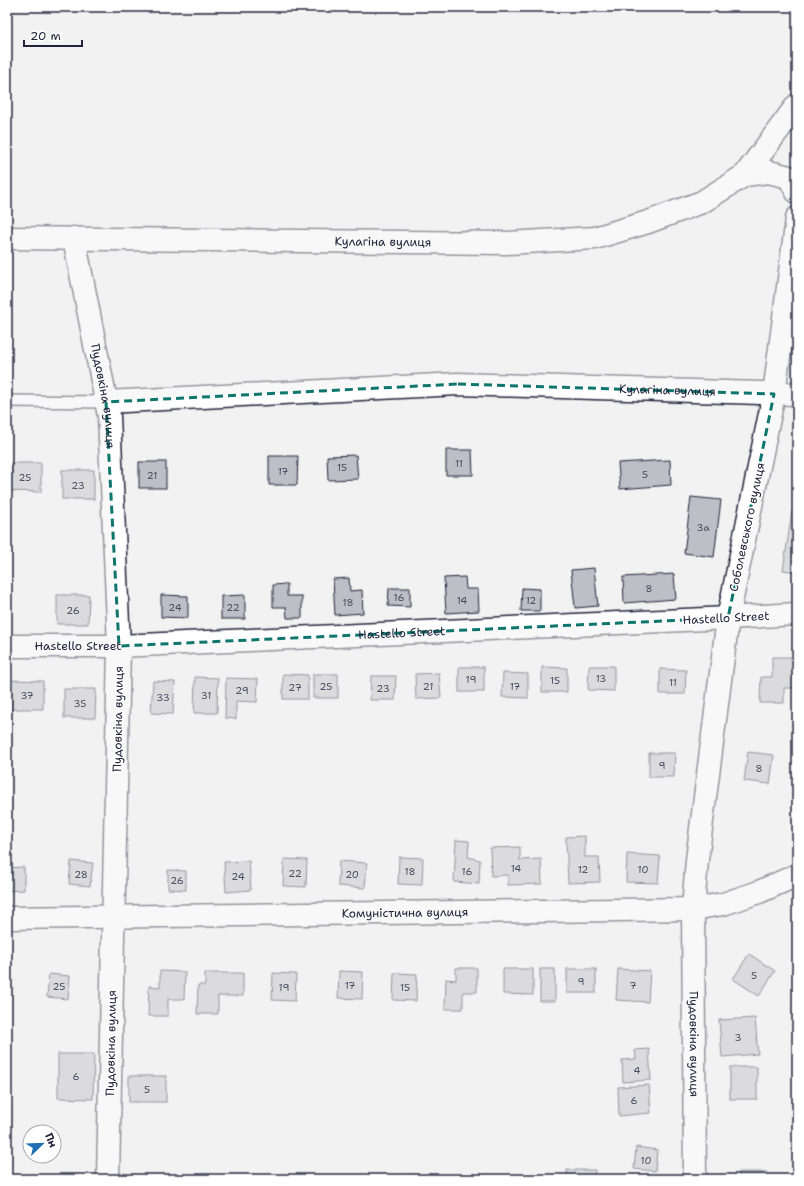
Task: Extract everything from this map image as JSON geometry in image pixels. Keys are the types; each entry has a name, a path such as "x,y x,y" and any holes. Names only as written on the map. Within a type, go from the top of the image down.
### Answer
{"street":[{"path":"745,175 797,105"},
{"path":"745,175 770,172 789,177 797,192"},
{"name":"Кулагіна вулиця","path":"7,238 507,243 595,238 648,222 702,202 745,175"},
{"name":"Соболевського вулиця","path":"693,908 697,860 728,618 774,394 797,218"},
{"name":"Пудовкіна вулиця","path":"74,238 109,416 119,646 108,1179"},
{"name":"Кулагіна вулиця","path":"106,402 458,384 797,394"},
{"name":"Hastello Street","path":"7,646 119,646 797,614"},
{"name":"Комуністична вулиця","path":"7,918 693,908 723,904 759,892 797,875"},
{"name":"Пудовкіна вулиця","path":"693,908 695,1179"}],"lane":[{"path":"7,401 106,402"}],"highlighted area":[{"path":"458,384 774,394 728,618 119,646 106,402"}],"building":[{"path":"446,450 472,450 473,475 446,475"},
{"path":"356,455 358,479 328,480 327,456"},
{"path":"269,456 298,456 297,485 269,485"},
{"path":"670,460 671,485 620,489 618,463"},
{"path":"139,462 166,462 166,488 139,488"},
{"path":"10,463 41,463 41,492 9,491"},
{"path":"62,470 94,470 94,499 62,499"},
{"path":"691,497 721,500 714,557 684,553"},
{"path":"792,511 797,512 797,572 783,570"},
{"path":"594,568 598,606 575,608 571,570"},
{"path":"674,574 676,599 624,603 623,577"},
{"path":"465,577 466,589 478,589 479,611 446,613 444,578"},
{"path":"349,578 350,591 362,590 363,613 335,615 333,579"},
{"path":"287,584 287,596 302,596 302,618 287,618 286,607 273,607 273,585"},
{"path":"389,588 410,588 410,607 388,606"},
{"path":"522,588 540,589 540,611 521,611"},
{"path":"57,595 89,595 88,624 57,624"},
{"path":"161,595 188,596 188,618 161,617"},
{"path":"245,595 245,619 221,619 221,596"},
{"path":"772,657 797,657 797,688 784,688 784,703 760,703 761,677 772,677"},
{"path":"589,666 614,666 614,691 588,690"},
{"path":"459,667 484,667 484,692 459,692"},
{"path":"542,667 567,668 567,692 542,692"},
{"path":"660,669 686,670 685,694 660,694"},
{"path":"439,673 441,698 416,699 415,674"},
{"path":"503,673 528,674 528,698 502,697"},
{"path":"283,674 308,675 308,699 283,699"},
{"path":"313,674 338,674 338,698 313,698"},
{"path":"371,676 396,676 395,700 370,700"},
{"path":"195,677 218,678 217,713 194,713"},
{"path":"226,678 258,679 257,702 236,701 236,719 225,718"},
{"path":"11,680 43,681 43,709 11,709"},
{"path":"153,681 175,682 173,714 151,713"},
{"path":"64,689 96,689 95,718 64,718"},
{"path":"748,752 774,755 770,784 744,781"},
{"path":"649,753 675,753 674,777 649,777"},
{"path":"585,836 585,857 599,857 600,882 568,883 566,837"},
{"path":"456,840 469,841 468,857 480,860 479,884 454,882"},
{"path":"520,847 520,860 541,859 542,884 508,885 508,875 491,876 490,848"},
{"path":"627,854 660,856 658,883 626,882"},
{"path":"399,857 423,858 422,885 398,884"},
{"path":"284,859 307,860 306,887 283,886"},
{"path":"71,861 93,863 90,886 69,884"},
{"path":"249,861 251,890 226,892 224,862"},
{"path":"339,861 367,863 365,888 338,886"},
{"path":"24,867 24,890 7,891 7,868"},
{"path":"168,870 186,871 186,890 168,889"},
{"path":"749,954 775,971 759,996 733,979"},
{"path":"456,968 477,968 477,992 463,992 463,1009 445,1009 446,979 456,980"},
{"path":"503,969 533,969 533,995 503,994"},
{"path":"540,969 555,969 555,1001 540,1001"},
{"path":"567,969 596,969 596,993 567,993"},
{"path":"618,969 650,971 648,1002 616,1000"},
{"path":"160,971 185,972 184,999 168,999 168,1016 148,1016 149,986 160,987"},
{"path":"339,971 363,972 362,999 338,998"},
{"path":"205,973 243,973 243,996 218,996 218,1014 197,1014 198,985 205,985"},
{"path":"273,973 296,974 295,1001 272,1000"},
{"path":"394,973 417,974 416,1001 393,1000"},
{"path":"49,974 70,976 68,999 47,997"},
{"path":"755,1018 758,1054 722,1057 719,1020"},
{"path":"649,1049 651,1080 623,1082 622,1060 636,1059 635,1050"},
{"path":"58,1054 94,1054 93,1099 58,1098"},
{"path":"730,1067 757,1067 757,1099 730,1099"},
{"path":"129,1076 166,1076 166,1102 129,1102"},
{"path":"649,1085 651,1113 619,1116 618,1087"},
{"path":"636,1147 657,1150 655,1171 634,1169"},
{"path":"567,1170 595,1170 594,1179 567,1179"},
{"path":"739,1172 767,1172 767,1179 739,1179"},
{"path":"416,1175 416,1179 387,1179 387,1176"},
{"path":"477,1175 477,1179 448,1179 448,1177"}]}
